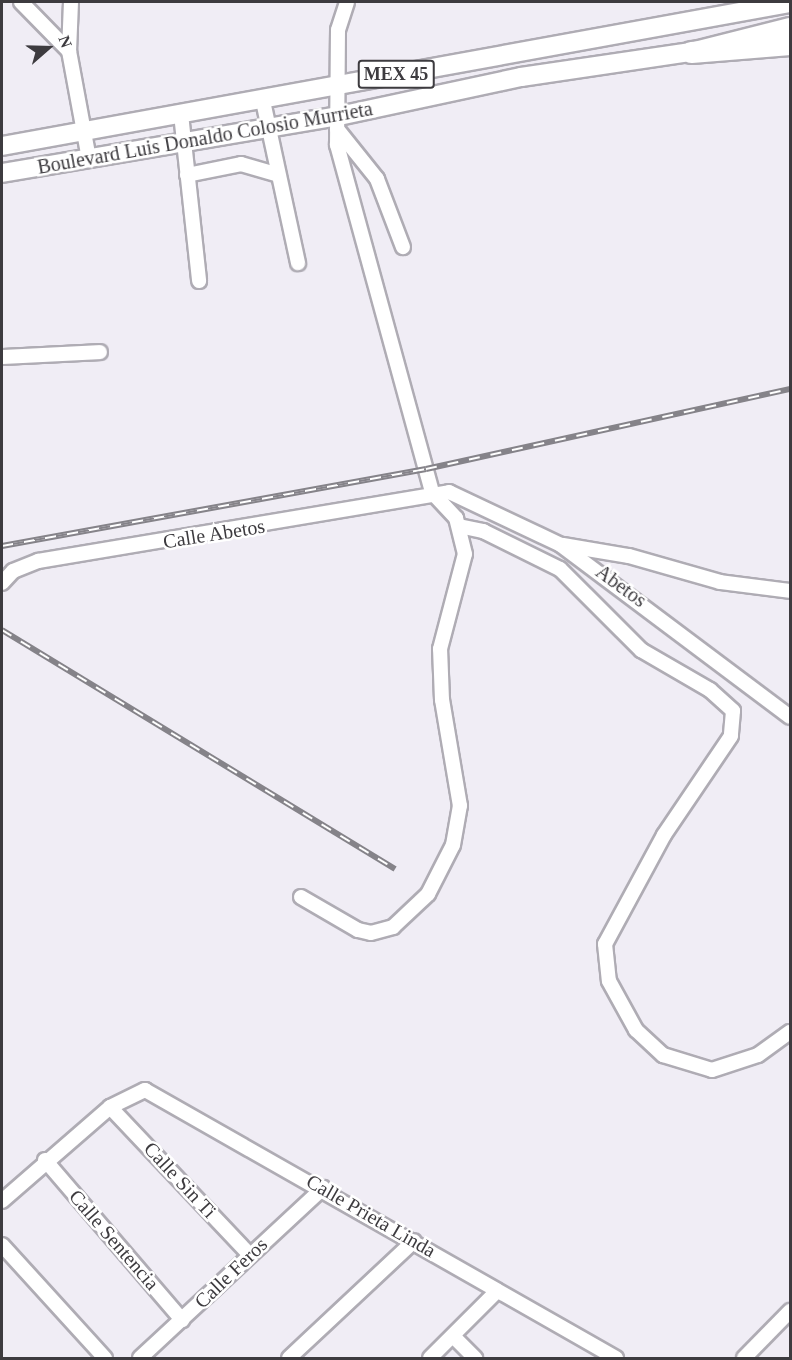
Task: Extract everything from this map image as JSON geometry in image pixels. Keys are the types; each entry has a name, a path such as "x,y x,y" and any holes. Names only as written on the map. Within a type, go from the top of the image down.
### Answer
{"highway":[{"path":"691,52 790,44"}],"main road":[{"name":"Boulevard Luis Donaldo Colosio Murrieta","path":"2,146 341,87 483,55 790,3"},
{"name":"MEX 45","path":"691,52 790,27"},
{"name":"Boulevard Luis Donaldo Colosio Murrieta","path":"2,173 267,129 338,122 521,76 691,52"}],"street":[{"path":"21,2 69,51"},
{"path":"71,2 69,51 86,131 89,159"},
{"path":"301,897 358,930 370,933 393,927 428,894 453,845 460,806 440,649 464,567 459,526 432,492 339,156 338,122 341,87 338,30 347,2"},
{"path":"262,101 275,174 298,263"},
{"path":"181,114 199,282"},
{"path":"338,122 377,179 403,247"},
{"path":"187,175 241,164 275,174"},
{"path":"2,357 100,352"},
{"name":"Abetos","path":"432,492 466,496 561,545 790,717"},
{"name":"Calle Abetos","path":"2,583 13,571 38,561 255,528 432,492"},
{"path":"459,526 483,531 560,569 641,650 710,690 733,711 731,736 664,835 605,944 609,981 636,1030 670,1059 712,1070 758,1055 790,1032"},
{"path":"561,545 629,556 720,582 790,591"},
{"name":"Calle Prieta Linda","path":"110,1107 137,1091 159,1095 616,1359"},
{"path":"2,1201 45,1160 110,1107"},
{"name":"Calle Sin Ti","path":"110,1107 250,1255"},
{"name":"Calle Sentencia","path":"45,1160 182,1320"},
{"name":"Calle Feros","path":"140,1359 323,1188"},
{"path":"289,1359 414,1241"},
{"path":"2,1245 105,1359"},
{"path":"430,1359 497,1291"},
{"path":"744,1359 790,1311"},
{"path":"454,1337 475,1359"}],"railway":[{"path":"2,546 426,469 790,389"},
{"path":"2,630 395,869"}]}
